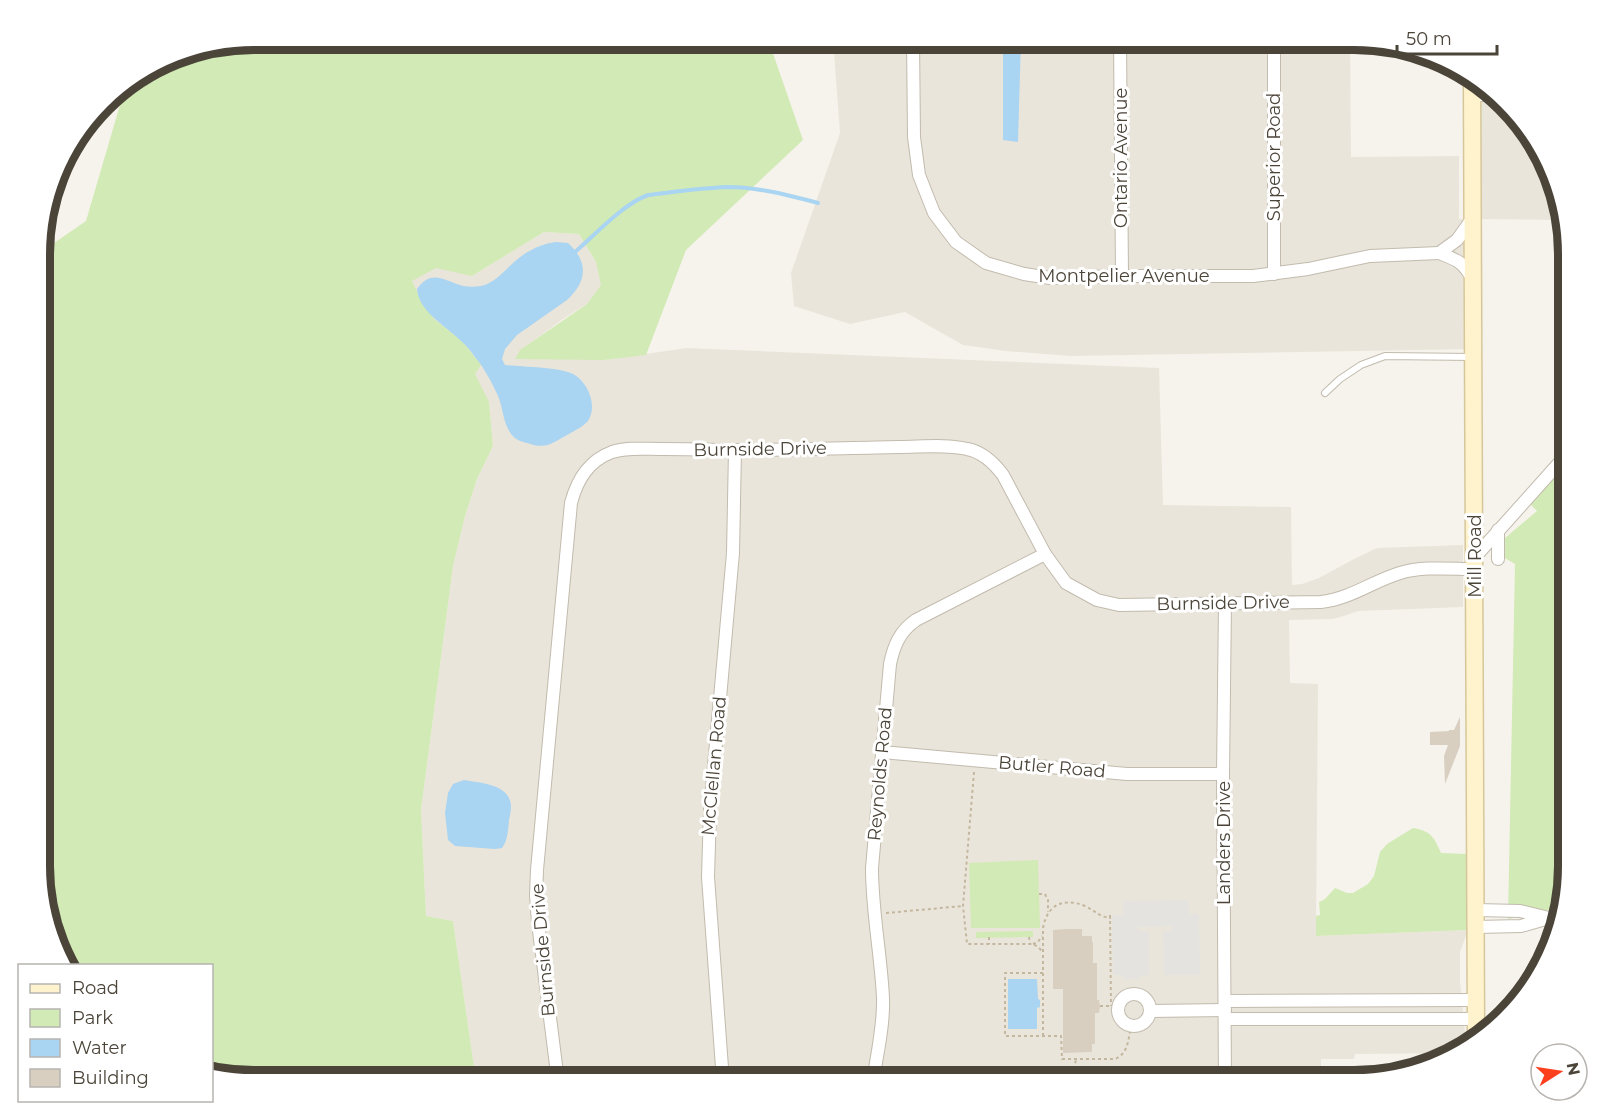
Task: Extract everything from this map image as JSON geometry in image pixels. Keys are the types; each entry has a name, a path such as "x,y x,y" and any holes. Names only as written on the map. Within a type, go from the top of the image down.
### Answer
{"street":[{"name":"Montpelier Avenue","path":"913,50 914,137 919,175 934,213 956,242 986,263 1024,274 1050,278 1253,276 1370,256 1439,253"},
{"name":"Ontario Avenue","path":"1120,50 1122,276"},
{"name":"Superior Road","path":"1274,50 1274,274"},
{"name":"Mill Road","path":"1472,88 1476,1027"},
{"path":"1472,95 1482,95"},
{"path":"1439,253 1457,240 1472,219"},
{"path":"1439,253 1460,261 1472,279"},
{"name":"Burnside Drive","path":"557,1070 538,923 536,886 571,503 577,484 588,467 604,456 620,450 965,448 985,456 995,464 1045,554 1066,583 1097,600 1119,604 1335,601 1400,573 1475,563"},
{"name":"McClellan Road","path":"722,1070 708,877 708,843 733,553 735,450"},
{"path":"1475,563 1498,530 1557,465"},
{"path":"1498,530 1498,559"},
{"name":"Reynolds Road","path":"875,1070 883,999 874,914 872,868 890,664 896,642 907,626 916,620 1045,554"},
{"name":"Landers Drive","path":"1225,604 1223,774 1225,1070"},
{"name":"Butler Road","path":"882,752 1127,774 1223,774"},
{"path":"1476,918 1521,926 1551,918"},
{"path":"1134,994 1147,1002 1150,1011 1142,1024 1131,1026 1122,1021 1115,1006 1134,994"},
{"path":"1150,1011 1476,1000"},
{"path":"1225,1010 1476,1027"}],"lane":[{"path":"1325,393 1340,379 1361,365 1385,356 1473,357"}],"path":[{"path":"975,760 963,906 967,944 1031,944 1038,942 1043,935"},
{"path":"1039,894 1045,894 1048,897 1048,912 1043,935 1043,1036"},
{"path":"1048,912 1057,905 1070,902 1082,905 1098,915 1111,917 1115,1006 1100,1006"},
{"path":"874,914 963,906"},
{"path":"989,937 990,944"},
{"path":"1029,937 1031,944"},
{"path":"1031,944 1043,952"},
{"path":"1043,973 1005,973 1005,1036 1061,1036 1062,1059 1119,1058 1126,1049 1131,1026"},
{"path":"1074,1070 1076,1059"}],"shaded area":[{"path":"834,50 1350,50 1351,157 1459,156 1459,219 1472,219 1474,349 1071,356 963,345 905,312 850,324 794,306 791,273 840,133"},
{"path":"1475,90 1507,119 1530,152 1547,188 1555,220 1472,219"},
{"path":"544,232 579,234 596,262 602,285 587,304 521,350 604,360 687,348 1159,368 1163,505 1291,507 1292,585 1319,578 1377,548 1463,545 1463,607 1358,611 1332,619 1289,620 1290,683 1318,684 1316,936 1468,930 1460,952 1460,982 1465,1037 1434,1053 1355,1054 1354,1059 1321,1059 1321,1070 474,1070 453,921 426,916 421,810 453,566 477,479 493,446 489,402 434,335 408,281 435,265 472,276"},
{"path":"1189,900 1189,914 1199,914 1200,975 1164,975 1163,931 1172,931 1172,926 1138,927 1138,931 1149,931 1149,975 1139,976 1139,979 1123,979 1123,975 1113,975 1112,915 1123,915 1123,901"}],"green space":[{"path":"772,50 803,140 686,250 646,355 604,360 515,359 520,350 587,304 601,285 596,262 579,234 544,232 472,276 436,268 412,281 422,302 434,319 462,341 481,365 475,374 489,402 493,446 477,479 453,566 421,810 426,916 453,921 474,1070 240,1070 213,1067 213,964 75,964 60,932 50,880 50,246 86,221 122,98 163,71 188,60 227,51"},
{"path":"1557,472 1557,880 1553,909 1508,919 1515,564 1505,558 1505,538 1537,511 1529,503"},
{"path":"1413,828 1431,836 1441,853 1468,854 1468,930 1316,936 1316,916 1320,915 1319,902 1335,888 1353,893 1368,884 1374,876 1380,852 1387,844"},
{"path":"1038,860 1040,928 971,928 969,863"},
{"path":"1033,931 1033,937 976,938 976,932"}],"water":[{"path":"1003,50 1021,50 1018,142 1003,140"},
{"path":"556,242 568,243 580,257 583,272 579,286 567,300 517,335 505,349 502,359 505,365 550,369 573,374 587,388 592,408 591,415 584,425 554,443 540,446 520,441 511,434 498,396 482,366 470,350 422,305 417,289 428,279 433,278 465,286 486,285 526,253 537,247"},
{"path":"464,780 493,786 505,793 509,799 511,808 508,831 502,848 455,846 448,840 445,813 448,793 453,784"},
{"path":"1008,979 1037,979 1040,1007 1037,1008 1037,1029 1008,1029"}],"building":[{"path":"1460,717 1460,746 1445,784 1444,756 1448,745 1430,745 1430,732 1454,730"},
{"path":"1082,929 1082,936 1092,936 1093,963 1097,963 1097,1000 1100,1006 1099,1013 1095,1013 1095,1044 1092,1044 1092,1052 1063,1053 1063,989 1053,989 1053,930"}],"waterway":[{"path":"575,252 619,212 648,195 707,188 739,187 773,192 818,203"}]}
